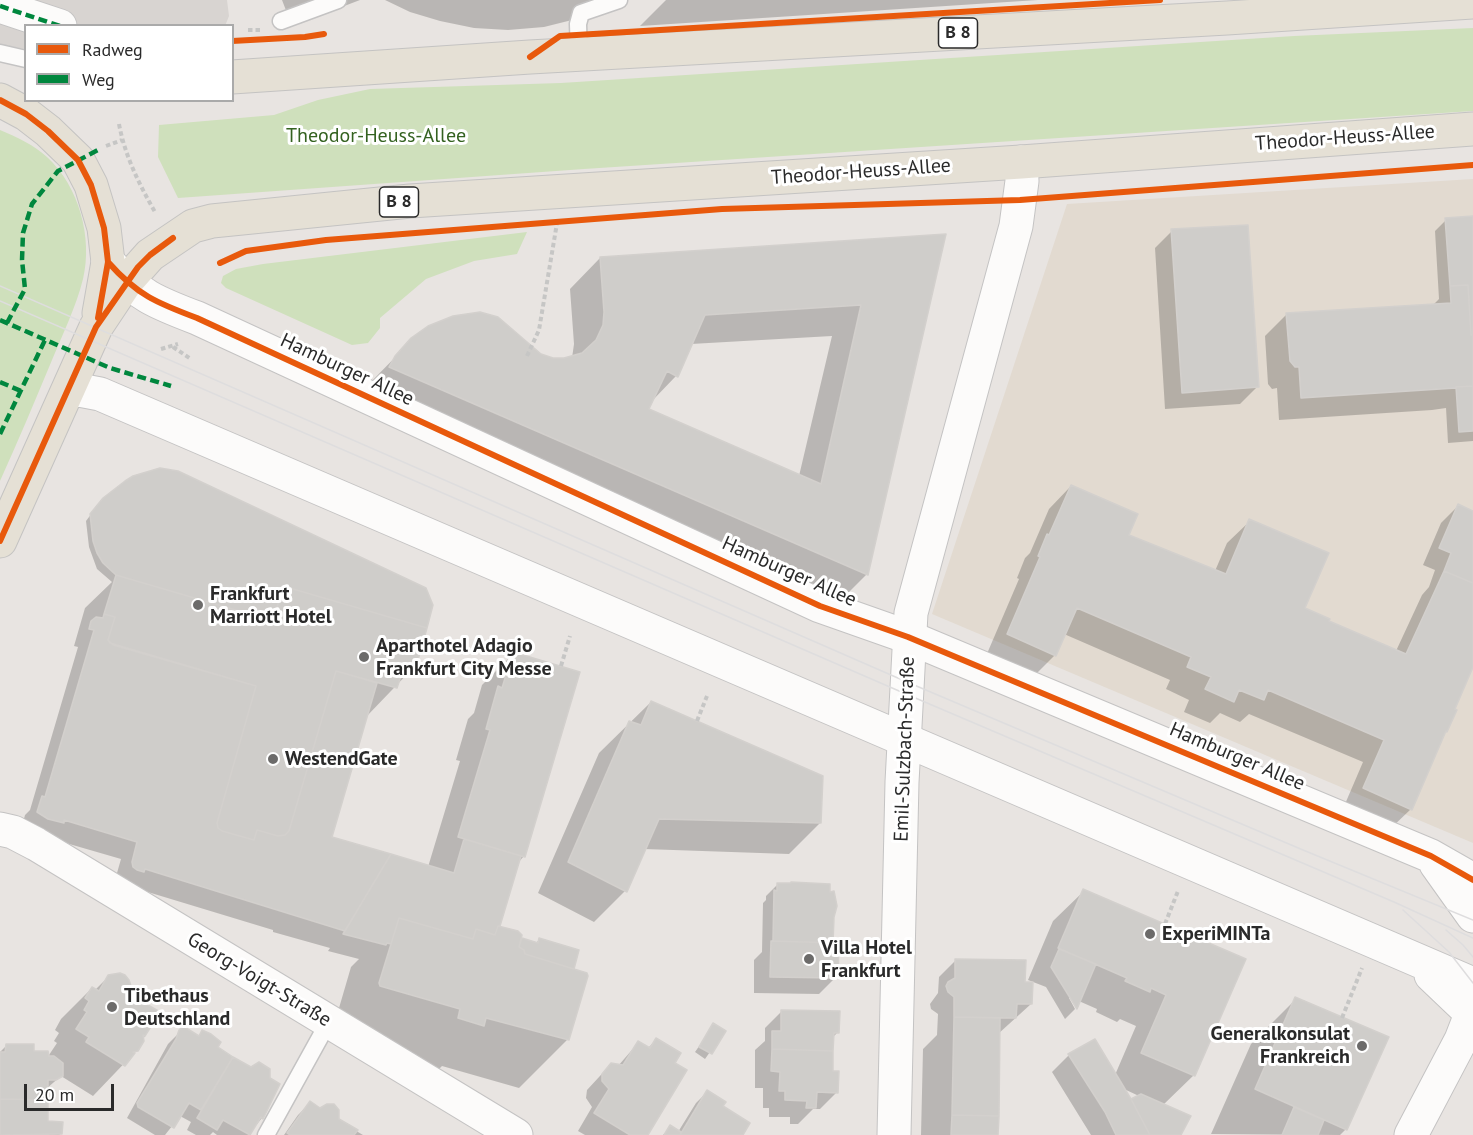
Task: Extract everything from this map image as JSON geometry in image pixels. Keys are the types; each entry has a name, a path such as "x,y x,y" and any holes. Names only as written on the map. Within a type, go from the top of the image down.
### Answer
{"main road":[{"name":"B 8","path":"234,76 579,55 1237,9 1473,2"},
{"path":"0,90 24,89"},
{"path":"0,100 26,114 48,131 78,160 92,185 117,272 68,392 0,540"},
{"name":"Theodor-Heuss-Allee","path":"117,272 150,255 193,226 212,221 309,210 410,201 1021,162 1473,129"}],"street":[{"path":"0,6 54,24"},
{"name":"Emil-Sulzbach-Straße","path":"894,1135 904,740 910,614 1016,226 1022,181 1021,162"},
{"name":"Hamburger Allee","path":"117,272 162,305 197,318 820,606 908,638 1431,856 1473,880"},
{"path":"68,392 79,390 100,394 1401,953 1473,1005 1461,1040 1411,1135"},
{"name":"Georg-Voigt-Straße","path":"0,829 13,832 36,844 516,1135"},
{"path":"1431,856 1473,916"}],"lane":[{"path":"281,21 338,0"},
{"path":"576,0 579,55"},
{"path":"578,20 581,13 588,9 619,0"},
{"path":"0,53 24,59"},
{"path":"266,1135 328,1023"}],"path":[{"path":"119,124 135,177 155,212"},
{"path":"100,149 122,140"},
{"path":"527,356 539,330 557,222"},
{"path":"173,346 191,358"},
{"path":"561,666 570,636"},
{"path":"697,721 707,696"},
{"path":"1165,924 1178,891"},
{"path":"1342,1018 1363,966"}],"shaded area":[{"path":"0,0 227,0 229,16 226,24 24,24 24,49 0,44"},
{"path":"1473,179 1473,843 932,614 1067,204"}],"green space":[{"name":"Theodor-Heuss-Allee","path":"1473,28 1473,111 178,198 158,157 159,125 274,115 318,100 370,89 561,83 1294,36"},
{"path":"0,130 37,149 58,169 68,183 81,214 86,263 77,300 0,481"},
{"path":"527,232 517,254 474,261 426,279 380,318 380,328 368,343 352,345 226,288 221,283 223,276 236,269 263,264"}],"building":[{"path":"1473,216 1473,335 1471,335 1468,285 1450,286 1445,218"},
{"path":"1248,225 1259,387 1182,393 1171,229"},
{"path":"946,234 868,575 389,367 395,356 411,338 428,326 453,316 480,312 498,317 541,354 553,358 564,358 582,353 596,340 603,325 600,257","holes":["861,305 821,484 649,409 667,371 678,377 705,315"]},
{"path":"1468,285 1471,335 1473,335 1473,386 1301,398 1299,367 1295,367 1290,361 1286,313 1451,303 1450,286"},
{"path":"1473,386 1473,431 1459,432 1456,387"},
{"path":"160,468 178,471 426,588 433,605 427,628 286,587 282,590 273,621 116,575 103,563 97,553 93,541 90,514 103,498 125,481 133,476"},
{"path":"1071,485 1138,514 1129,535 1226,574 1249,519 1329,553 1305,608 1330,619 1329,621 1406,654 1444,571 1473,583 1473,667 1455,709 1457,710 1412,810 1363,788 1384,740 1268,690 1264,700 1239,690 1234,702 1205,689 1211,677 1187,667 1191,657 1077,608 1056,656 1007,634 1040,557 1038,556 1047,534 1049,535"},
{"path":"1458,504 1473,511 1473,583 1444,571 1451,553 1439,548"},
{"name":"WestendGate","path":"116,575 273,621 282,590 286,587 427,628 416,667 405,664 397,688 336,671 289,831 285,835 278,836 257,830 254,840 222,831 218,828 217,823 256,686 110,643 108,640 115,617 104,614"},
{"path":"104,614 115,617 108,640 113,645 256,686 217,823 218,828 222,831 254,840 257,830 278,836 285,835 289,831 336,671 377,683 332,837 391,854 345,931 145,869 144,872 137,870 133,867 132,862 137,842 64,820 64,823 48,819 37,812 42,796 45,797 94,630 89,629 91,621 96,617 103,618"},
{"path":"513,652 580,672 525,857 458,837 490,730 486,729 498,686 502,688"},
{"path":"651,701 823,776 821,823 659,819 627,892 568,862 629,721 641,725"},
{"path":"464,839 521,856 500,926 495,935 476,929 473,939 399,918 391,944 386,945 343,934 391,854 454,873"},
{"path":"777,883 830,884 830,892 834,891 837,906 834,917 833,943 773,941 774,890 777,891"},
{"path":"1083,889 1246,959 1195,1076 1141,1053 1166,995 1151,988 1150,992 1125,981 1127,978 1058,948"},
{"path":"399,918 473,939 476,929 495,935 498,926 518,931 522,935 519,947 524,950 525,954 587,973 569,1040 486,1018 484,1026 458,1018 460,1009 380,986"},
{"path":"522,938 538,943 539,938 579,950 574,969 525,954 524,950 519,947"},
{"path":"771,941 839,943 838,978 770,977"},
{"path":"1059,949 1096,964 1077,1009 1051,967"},
{"path":"955,959 1026,960 1025,982 1033,982 1032,1004 1017,1004 1016,1018 954,1017 954,997 948,992 946,986 955,978"},
{"path":"120,973 129,980 132,989 129,994 160,1012 145,1036 143,1035 144,1041 138,1051 133,1052 135,1053 125,1066 86,1042 89,1037 76,1029 87,1012 84,1010 89,1001 85,998 92,987 99,991 108,975"},
{"path":"1295,997 1389,1037 1347,1130 1255,1089"},
{"path":"781,1010 840,1011 839,1033 834,1033 833,1051 772,1049 772,1031 781,1031"},
{"path":"954,1017 1000,1018 999,1116 952,1115"},
{"path":"713,1023 726,1031 712,1054 699,1047"},
{"path":"183,1026 199,1036 202,1030 211,1034 221,1042 218,1047 233,1057 201,1110 189,1103 174,1128 138,1107 137,1103"},
{"path":"656,1038 681,1053 675,1063 687,1070 648,1135 630,1135 594,1113 609,1089 602,1081 602,1074 611,1063 623,1065 638,1041 650,1048"},
{"path":"1095,1039 1150,1135 1116,1135 1105,1112 1068,1054"},
{"path":"6,1044 34,1044 34,1051 48,1051 49,1056 54,1056 63,1063 63,1076 56,1080 48,1080 48,1100 0,1099 0,1052 5,1052"},
{"path":"772,1049 833,1051 833,1071 839,1071 838,1093 817,1092 816,1108 806,1108 807,1101 785,1100 785,1091 779,1091 780,1072 771,1071"},
{"path":"233,1057 251,1067 259,1062 270,1069 270,1078 280,1084 263,1119 261,1117 250,1135 223,1120 217,1130 197,1118"},
{"path":"707,1090 726,1102 723,1106 750,1123 743,1135 680,1135"},
{"path":"1141,1094 1191,1116 1181,1135 1150,1135 1131,1099"},
{"path":"0,1099 48,1100 48,1121 63,1122 62,1134 0,1135"},
{"path":"310,1101 320,1108 327,1104 334,1104 339,1110 339,1119 358,1130 354,1135 290,1135 287,1133"},
{"path":"1294,1107 1324,1120 1318,1135 1282,1135"},
{"path":"952,1115 999,1116 998,1135 951,1135"},
{"path":"670,1125 681,1132 680,1135 664,1135"}],"tram line":[{"path":"0,286 907,682 1473,920"},
{"path":"0,301 1473,938"},
{"path":"1403,910 1449,952 1473,983"},
{"path":"1446,930 1473,957"}],"marked path":[{"path":"0,6 54,24"},
{"path":"7,323 25,289 22,260 23,233 32,204 58,171 100,149"},
{"path":"0,320 110,368 171,386"},
{"path":"0,434 45,340"},
{"path":"0,382 21,391"}],"cycle path":[{"path":"530,57 560,36 1160,0"},
{"path":"234,41 324,34"},
{"path":"0,100 26,114 48,131 78,160 91,185 104,228 108,262 98,318"},
{"path":"220,263 246,251 326,240 722,209 1020,200 1473,165"},
{"path":"0,541 96,327 138,267 173,238"},
{"path":"108,262 138,290 170,308 197,318 820,606 908,637 1431,856 1473,880"}],"place":[{"name":"Frankfurt Marriott Hotel","path":"198,605"},
{"name":"Aparthotel Adagio Frankfurt City Messe","path":"364,657"},
{"name":"WestendGate","path":"273,759"},
{"name":"ExperiMINTa","path":"1150,934"},
{"name":"Villa Hotel Frankfurt","path":"809,959"},
{"name":"Tibethaus Deutschland","path":"112,1007"},
{"name":"Generalkonsulat Frankreich","path":"1362,1046"}]}
